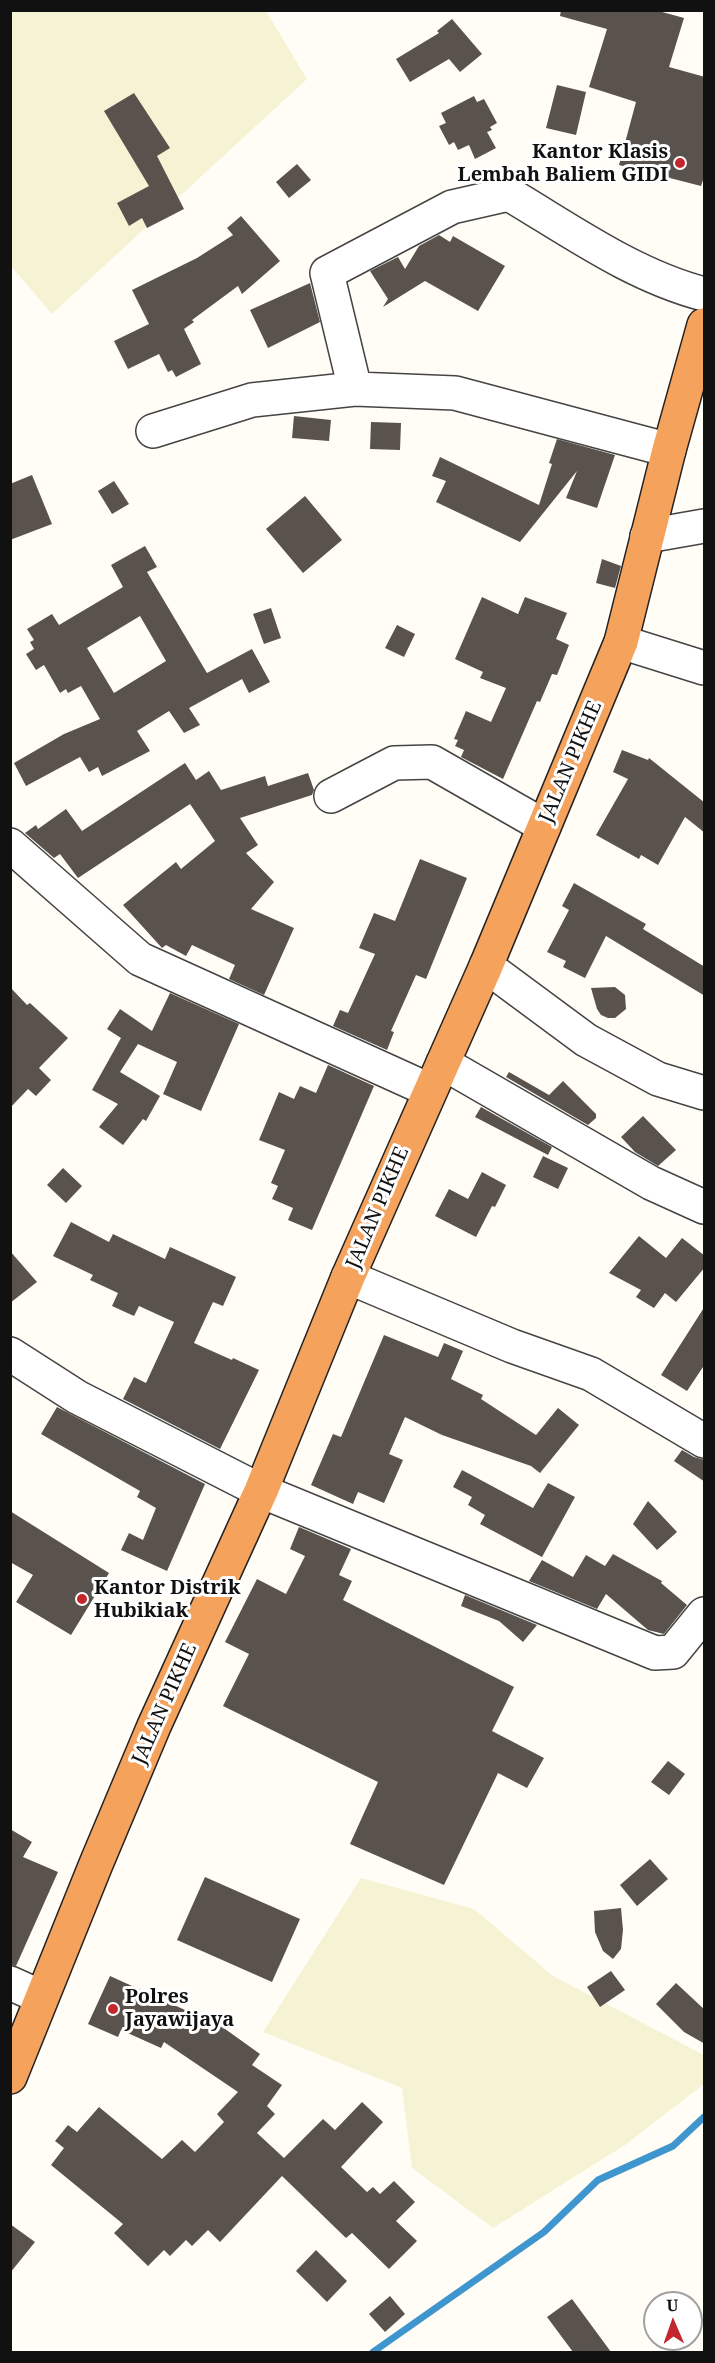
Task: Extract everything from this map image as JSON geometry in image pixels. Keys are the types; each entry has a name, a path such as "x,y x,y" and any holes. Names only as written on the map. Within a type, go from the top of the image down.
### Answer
{"highway":[{"name":"JALAN PIKHE","path":"10,2077 154,1726 261,1491 348,1277 486,966 621,642 669,450 705,325"}],"street":[{"path":"355,389 327,273 452,207 509,194 616,257 679,287 705,294"},
{"path":"153,431 252,400 355,389 455,393 669,450"},
{"path":"647,536 705,526"},
{"path":"621,642 705,668"},
{"path":"331,796 394,763 432,762 544,825"},
{"path":"10,845 140,959 436,1076 651,1183 705,1207"},
{"path":"486,966 586,1040 658,1080 705,1093"},
{"path":"348,1277 512,1346 591,1374 705,1441"},
{"path":"10,1354 77,1397 261,1491 655,1653 673,1652 705,1614"},
{"path":"10,1983 41,1998"}],"shaded area":[{"path":"10,11 266,11 307,79 52,314 11,266"},
{"path":"361,1878 474,1909 553,1976 704,2055 704,2084 625,2145 493,2228 412,2168 402,2088 263,2032"}],"building":[{"path":"561,10 655,10 684,18 669,67 705,77 705,174 701,186 619,165 636,102 589,87 607,29 560,16"},
{"path":"452,19 482,54 460,72 449,59 410,82 396,59 439,33 437,31"},
{"path":"557,85 586,92 576,135 546,128"},
{"path":"134,93 170,148 157,156 184,209 147,228 142,218 129,226 117,203 149,186 104,111"},
{"path":"474,96 477,102 484,99 497,123 490,127 492,130 487,132 496,148 475,159 469,145 458,150 454,142 449,145 439,126 446,123 441,113"},
{"path":"297,164 311,180 289,198 276,182"},
{"path":"241,216 280,261 242,294 238,286 192,320 194,322 184,329 201,364 176,377 172,370 168,372 159,354 128,369 114,341 149,324 132,290 197,258 233,235 227,228"},
{"path":"439,235 450,242 453,236 505,266 478,311 425,281 383,307 388,299 370,271 398,257 405,269 419,246"},
{"path":"310,283 320,322 268,348 250,310"},
{"path":"294,416 331,420 329,441 292,438"},
{"path":"371,422 401,423 400,450 370,449"},
{"path":"557,439 615,455 597,508 566,498 577,471 520,542 436,502 446,481 432,476 440,457 539,505"},
{"path":"32,475 52,524 10,540 10,484"},
{"path":"114,481 129,504 112,514 98,491"},
{"path":"305,496 342,540 303,573 266,529"},
{"path":"145,546 157,567 147,572 207,673 252,649 270,682 249,693 242,679 189,708 200,725 184,733 169,711 137,731 150,751 102,776 98,767 89,772 80,757 26,786 14,763 64,734 100,719 81,686 68,693 66,689 60,693 44,665 36,670 26,654 34,649 30,642 34,640 27,629 52,614 59,625 123,587 111,565","holes":["140,616 166,661 114,693 87,648"]},
{"path":"602,559 621,566 615,588 596,583"},
{"path":"482,597 518,614 525,597 567,613 556,639 569,645 557,675 552,674 540,702 537,701 503,779 461,757 464,750 455,746 458,740 454,739 466,711 491,722 506,688 480,678 483,672 455,659"},
{"path":"271,608 281,638 264,644 253,614"},
{"path":"397,625 415,634 404,657 385,648"},
{"path":"622,750 648,760 649,758 705,803 705,833 685,817 658,865 641,855 639,859 596,835 628,779 613,772"},
{"path":"185,763 196,780 209,771 221,790 265,776 268,786 308,773 314,790 312,795 240,818 258,845 246,853 274,882 251,909 294,928 264,995 229,979 235,965 192,945 186,956 166,945 162,948 123,905 176,862 181,869 215,841 190,804 78,878 60,854 54,858 25,833 36,825 38,829 66,809 82,831"},
{"path":"420,859 467,878 426,979 416,975 391,1031 394,1032 387,1050 333,1026 340,1010 348,1013 375,954 359,948 374,913 395,921"},
{"path":"574,883 646,924 643,929 705,967 705,996 606,936 585,978 563,967 566,961 547,952 569,910 562,906"},
{"path":"10,987 27,1005 30,1003 68,1038 39,1068 51,1080 36,1096 28,1089 10,1108"},
{"path":"615,987 625,995 626,1009 615,1018 608,1018 601,1015 597,1009 591,988"},
{"path":"170,993 239,1024 201,1111 163,1094 177,1062 138,1044 120,1072 160,1096 146,1121 143,1119 123,1145 99,1127 118,1104 92,1090 121,1038 107,1029 120,1009 152,1031"},
{"path":"328,1065 374,1086 312,1230 288,1220 293,1208 272,1199 278,1186 271,1183 285,1150 259,1140 279,1092 294,1099 300,1086 316,1093"},
{"path":"509,1072 549,1095 563,1081 596,1114 596,1118 588,1125 506,1077"},
{"path":"481,1107 552,1147 548,1155 475,1117"},
{"path":"643,1116 676,1150 658,1166 635,1152 621,1137"},
{"path":"543,1156 568,1168 558,1189 533,1177"},
{"path":"63,1168 82,1186 66,1203 47,1185"},
{"path":"482,1172 506,1185 476,1237 435,1216 449,1189 468,1199"},
{"path":"71,1222 109,1242 113,1234 165,1259 170,1247 236,1277 223,1306 213,1302 194,1343 259,1370 220,1449 123,1399 134,1377 146,1383 174,1322 139,1306 134,1316 112,1306 118,1293 90,1280 93,1275 53,1256"},
{"path":"639,1236 666,1258 682,1238 705,1256 705,1267 676,1302 665,1293 654,1308 636,1297 641,1290 609,1273"},
{"path":"10,1251 37,1282 10,1303"},
{"path":"705,1306 705,1364 687,1391 661,1375"},
{"path":"384,1335 438,1357 444,1343 463,1351 451,1379 483,1395 481,1399 536,1435 558,1408 579,1425 540,1473 531,1466 442,1435 405,1417 389,1454 403,1460 384,1503 358,1492 353,1504 311,1485 333,1434 341,1437"},
{"path":"57,1407 205,1484 167,1571 121,1550 129,1533 143,1540 156,1508 137,1497 140,1491 41,1434"},
{"path":"682,1450 705,1460 705,1482 674,1461"},
{"path":"462,1470 533,1508 548,1483 575,1497 542,1557 480,1524 485,1515 468,1505 472,1497 453,1487"},
{"path":"648,1501 677,1532 657,1550 633,1524"},
{"path":"10,1511 109,1573 71,1635 16,1602 33,1575 10,1562"},
{"path":"299,1527 351,1549 339,1575 352,1581 343,1600 514,1687 492,1731 544,1758 527,1788 498,1773 444,1885 350,1844 378,1782 223,1706 249,1654 225,1642 257,1579 286,1594 305,1556 290,1549"},
{"path":"613,1554 662,1581 661,1583 687,1605 664,1634 648,1630 606,1594 597,1609 529,1581 542,1560 573,1577 586,1555 605,1566"},
{"path":"465,1595 537,1625 523,1642 499,1621 461,1606"},
{"path":"668,1761 685,1774 669,1795 651,1782"},
{"path":"10,1829 32,1842 23,1857 58,1872 16,1966 10,1965"},
{"path":"650,1859 668,1879 637,1906 620,1885"},
{"path":"205,1877 300,1919 272,1982 177,1940"},
{"path":"621,1908 623,1930 621,1949 613,1959 603,1951 595,1932 594,1911"},
{"path":"611,1971 625,1990 600,2007 587,1987"},
{"path":"110,1976 205,2019 207,2016 260,2054 252,2065 282,2085 267,2106 275,2114 257,2133 284,2158 323,2119 335,2130 362,2102 383,2122 341,2167 367,2192 373,2187 380,2194 394,2181 415,2202 396,2221 417,2241 389,2269 352,2233 346,2238 282,2176 220,2242 208,2230 192,2246 186,2240 170,2256 164,2250 148,2266 114,2233 123,2224 51,2165 64,2148 55,2141 68,2125 77,2132 99,2107 162,2159 182,2140 195,2152 224,2122 217,2114 238,2092 164,2042 161,2048 121,2030 118,2037 88,2024"},
{"path":"676,1983 705,2010 705,2044 684,2032 656,2004"},
{"path":"10,2224 35,2242 10,2273"},
{"path":"316,2250 347,2281 327,2302 296,2271"},
{"path":"390,2296 405,2314 385,2332 369,2314"},
{"path":"572,2299 611,2352 573,2352 547,2317"}],"waterway":[{"path":"373,2352 544,2232 598,2180 673,2146 704,2117"}],"place":[{"name":"Kantor Klasis Lembah Baliem GIDI","path":"680,163"},
{"name":"Kantor Distrik Hubikiak","path":"82,1599"},
{"name":"Polres Jayawijaya","path":"113,2009"}]}
